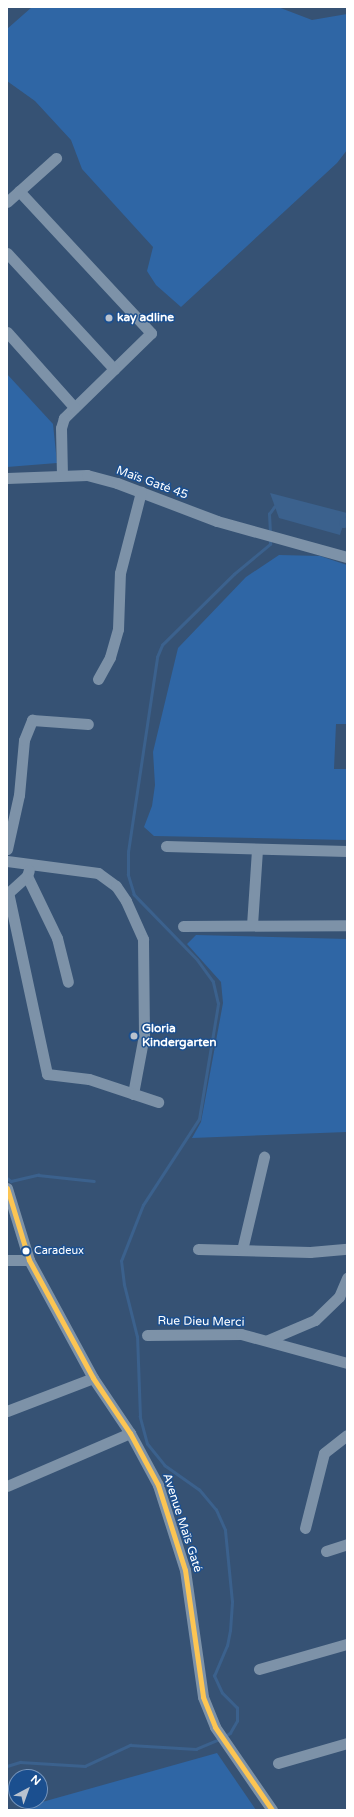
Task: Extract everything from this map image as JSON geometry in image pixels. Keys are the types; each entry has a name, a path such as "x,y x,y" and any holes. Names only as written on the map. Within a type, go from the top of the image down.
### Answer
{"street":[{"path":"7,202 56,158"},
{"path":"19,191 151,333 64,418 62,428 62,474"},
{"path":"7,253 114,369"},
{"path":"7,332 74,407"},
{"name":"Maïs Gaté 45","path":"7,478 62,474 87,475 141,492 217,521 285,538 347,557"},
{"path":"98,679 110,657 118,629 120,573 141,492"},
{"path":"7,849 20,794 24,740 32,720 88,724"},
{"path":"166,846 347,851"},
{"path":"252,925 257,849"},
{"path":"7,861 28,871 98,873 116,886 126,901 142,939 144,1035 134,1094"},
{"path":"28,871 7,893 47,1074 89,1079 158,1102"},
{"path":"28,871 57,938 68,982"},
{"path":"183,926 347,925"},
{"path":"242,1250 264,1157"},
{"name":"Avenue Maïs Gaté","path":"7,1188 29,1260 93,1378 130,1433 158,1485 185,1570 203,1697 223,1740 272,1810"},
{"path":"198,1248 310,1252 347,1249"},
{"path":"7,1260 29,1260"},
{"path":"268,1340 315,1320 339,1298 347,1278"},
{"name":"Rue Dieu Merci","path":"147,1335 241,1334 268,1340 347,1363"},
{"path":"7,1411 93,1378"},
{"path":"7,1486 130,1433"},
{"path":"305,1528 324,1453 347,1434"},
{"path":"326,1551 347,1544"},
{"path":"259,1669 347,1644"},
{"path":"278,1762 347,1743"}],"shaded area":[{"path":"32,7 278,7 312,20 347,14 347,150 337,163 181,307 156,285 147,271 153,247 82,169 71,140 35,101 7,81 7,29"},
{"path":"7,374 53,424 57,463 7,467"},
{"path":"270,493 347,513 340,535 279,518"},
{"path":"279,555 320,556 347,565 347,724 336,724 334,769 347,769 347,840 154,836 144,827 152,806 155,785 153,752 178,648 246,577"},
{"path":"196,935 347,939 347,1132 192,1138 201,1122 223,1003 221,982 187,944"},
{"path":"217,1753 256,1810 24,1810 48,1809 48,1800"}],"waterway":[{"path":"311,7 339,7"},
{"path":"270,533 269,514 274,507"},
{"path":"225,1736 230,1733 237,1721 237,1708 222,1693 214,1676 227,1646 230,1631 232,1602 225,1530 216,1510 199,1490 165,1466 147,1444 140,1417 137,1337 124,1285 121,1261 143,1205 199,1119 218,1004 213,982 197,960 134,895 128,875 128,852 157,657 162,645 234,574 270,544 270,538"},
{"path":"7,1178 11,1181 38,1175 94,1181"},
{"path":"7,1766 20,1762 85,1766 130,1745 196,1749 220,1739"}],"transit line":[{"path":"7,1188 29,1260 93,1378 130,1433 158,1485 185,1570 203,1697 215,1727 272,1810"}],"place":[{"name":"kay adline","path":"109,318"},
{"name":"Gloria Kindergarten","path":"134,1036"},
{"name":"Caradeux","path":"26,1251"}]}
